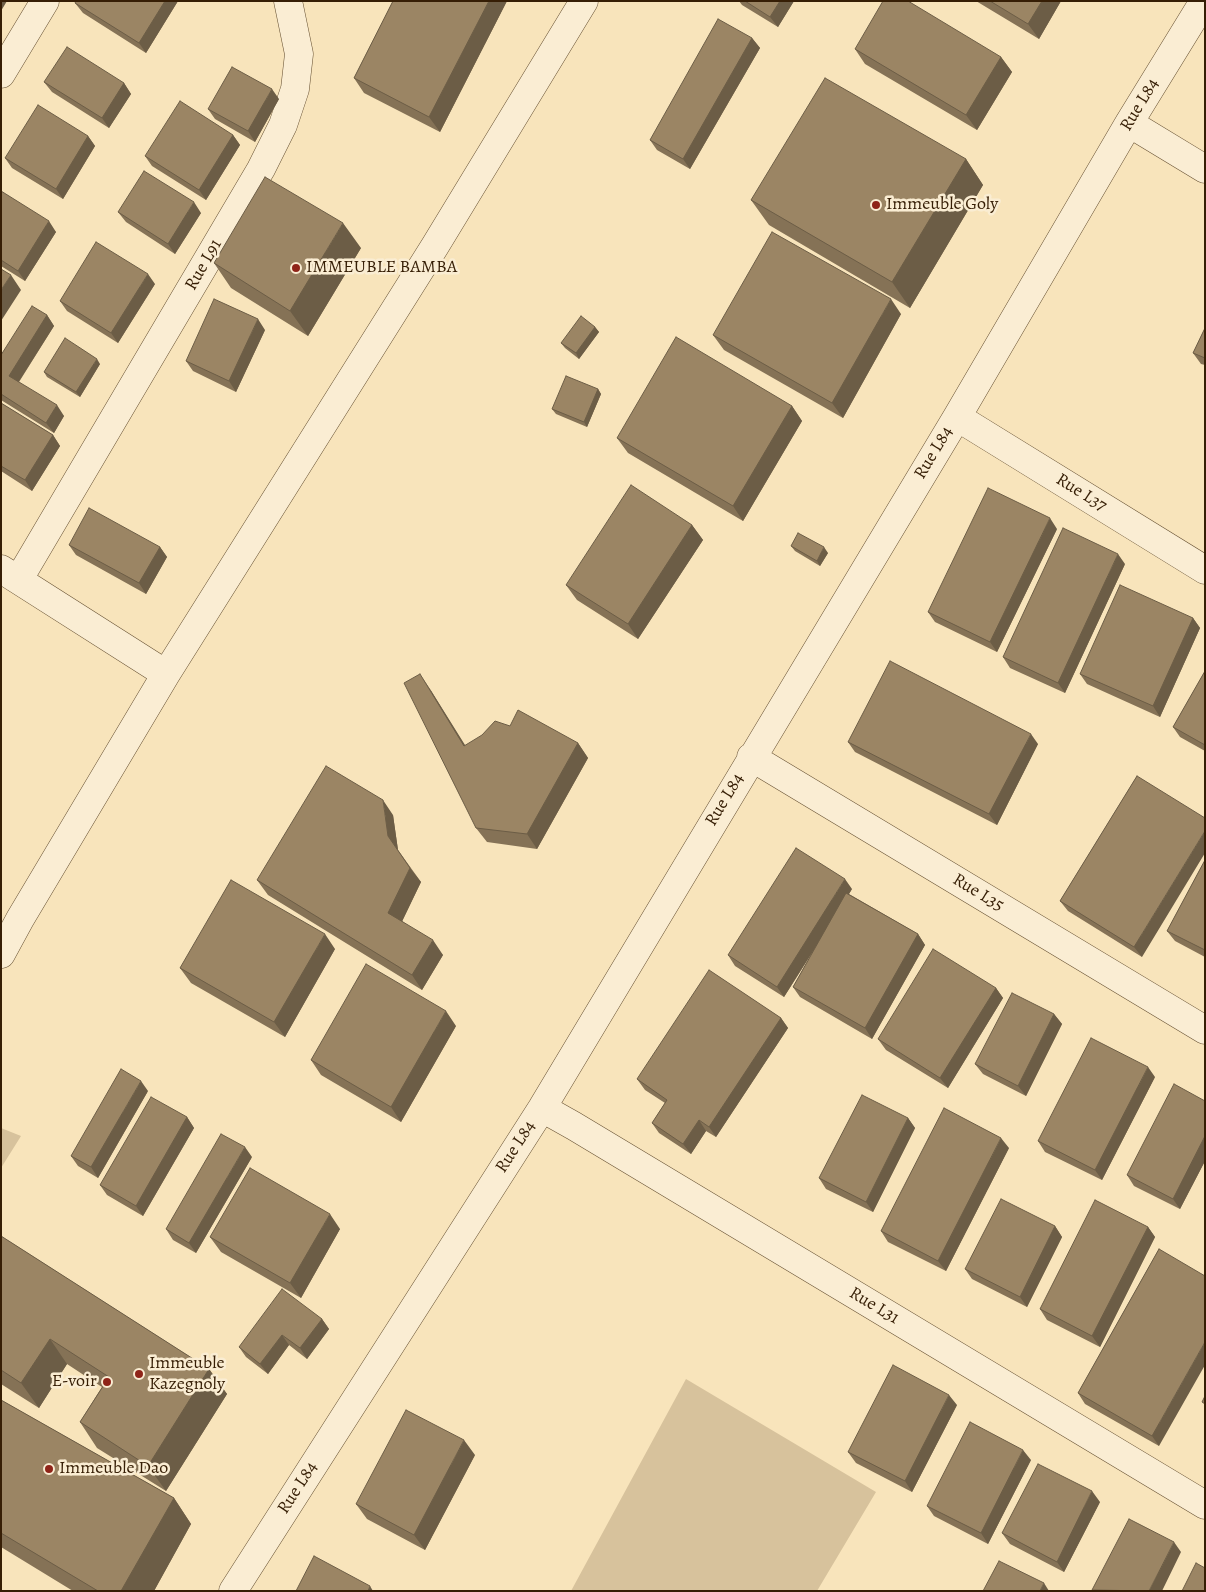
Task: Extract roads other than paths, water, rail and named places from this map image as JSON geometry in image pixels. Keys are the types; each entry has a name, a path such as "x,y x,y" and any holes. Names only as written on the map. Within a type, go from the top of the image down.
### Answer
{"street":[{"path":"1,74 45,1"},
{"name":"Rue L91","path":"10,574 58,513 261,169 283,125 295,89 298,54 288,1"},
{"path":"1,954 166,674 435,246 584,1"},
{"name":"Rue L84","path":"233,1591 542,1108 751,757 957,417 1129,123 1204,1"},
{"path":"1129,123 1205,169"},
{"name":"Rue L37","path":"957,417 1205,570"},
{"path":"10,574 166,674"},
{"name":"Rue L35","path":"751,757 1205,1030"},
{"name":"Rue L31","path":"542,1108 1205,1505"}],"place":[{"name":"Immeuble Goly","path":"876,205"},
{"name":"IMMEUBLE BAMBA","path":"296,268"},
{"name":"Immeuble Kazegnoly","path":"139,1374"},
{"name":"E-voir","path":"107,1382"},
{"name":"Immeuble Dao","path":"49,1469"}]}
